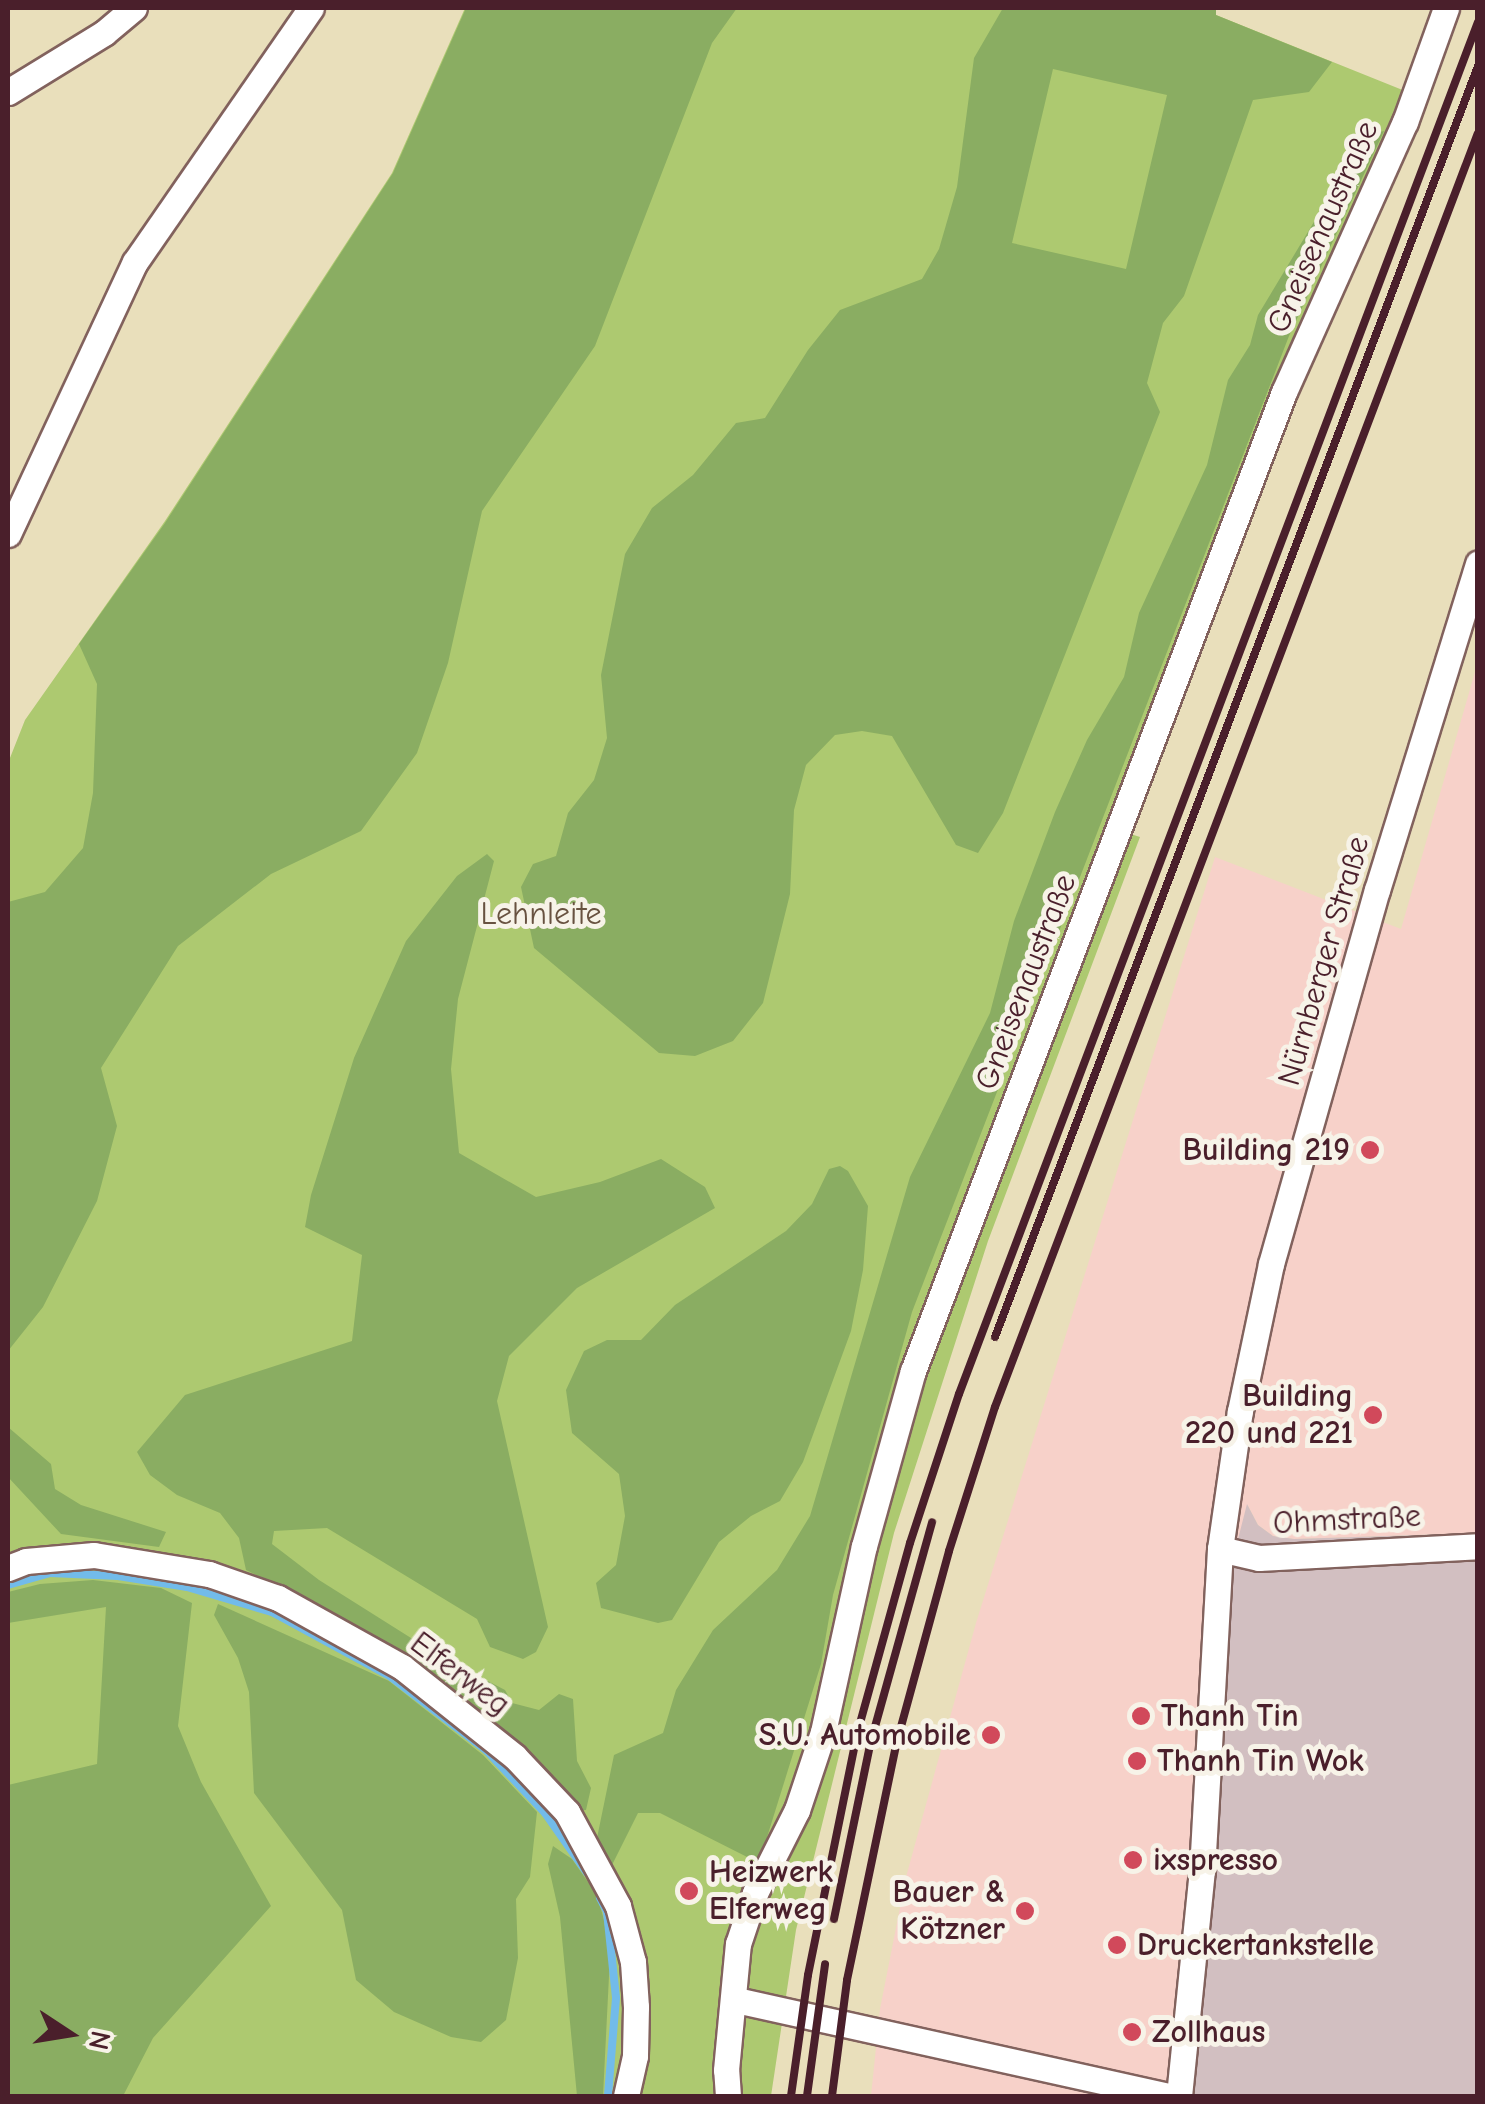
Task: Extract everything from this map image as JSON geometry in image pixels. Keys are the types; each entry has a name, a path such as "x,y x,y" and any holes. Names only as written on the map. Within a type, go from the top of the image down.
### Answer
{"street":[{"path":"8,92 104,33 134,8"},
{"path":"8,534 136,262 312,8"},
{"name":"Gneisenaustraße","path":"736,2000 738,1944 755,1892 797,1810 823,1732 864,1546 913,1371 1284,392 1405,122 1446,8"},
{"name":"Nürnberger Straße","path":"1179,2096 1202,1870 1220,1550 1240,1410 1271,1264 1377,890 1478,563"},
{"name":"Ohmstraße","path":"1220,1550 1260,1558 1478,1546"},
{"name":"Elferweg","path":"8,1568 26,1561 94,1555 210,1574 278,1598 402,1667 515,1757 567,1812 618,1906 633,1962 636,2007 635,2056 626,2096"},
{"path":"728,2096 726,2070 736,2000 1170,2096"}],"shaded area":[{"path":"1477,665 1477,1533 1294,1539 1273,1536 1258,1525 1248,1506 1186,2096 871,2096 880,2009 906,1877 976,1623 1215,857 1401,929"},
{"path":"1247,1504 1258,1525 1273,1536 1294,1539 1477,1533 1477,2096 1186,2096 1215,1629"}],"green space":[{"name":"Lehnleite","path":"465,8 1216,8 1216,15 1410,93 1224,512 1109,827 1140,837 988,1241 894,1533 796,1930 771,2096 8,2096 8,763 25,720 165,521 392,173"},
{"path":"466,8 737,8 712,43 595,346 482,511 448,663 417,753 361,831 271,874 178,946 101,1068 117,1126 97,1201 43,1307 8,1351 8,902 45,892 83,848 93,793 97,684 79,644 165,523 393,173"},
{"path":"1003,8 1216,8 1216,15 1332,62 1309,92 1253,100 1184,296 1163,323 1147,383 1160,412 1003,813 978,853 956,845 892,736 862,731 835,735 806,765 794,810 790,894 763,1003 733,1041 695,1056 659,1053 534,948 521,887 533,864 556,856 568,813 594,780 607,738 601,675 625,554 652,508 693,475 736,423 765,418 808,350 840,310 922,279 939,249 957,187 974,58","holes":["1053,69 1167,95 1126,269 1012,243"]},
{"path":"1384,131 1289,336 912,1312 833,1595 821,1664 759,1863 660,1813 638,1813 612,1865 596,1843 614,1755 663,1733 676,1690 713,1630 777,1570 810,1516 910,1177 990,1013 1014,921 1055,812 1087,740 1124,677 1139,613 1207,465 1228,380 1250,345 1258,315 1362,142 1369,135"},
{"path":"487,854 494,861 458,999 451,1069 459,1153 536,1197 600,1182 661,1159 705,1187 715,1208 577,1288 509,1356 497,1401 548,1627 536,1652 523,1659 490,1647 477,1619 327,1528 274,1531 272,1544 319,1580 438,1655 505,1690 512,1703 539,1710 559,1694 573,1699 577,1761 591,1788 586,1810 577,1811 518,1741 371,1633 246,1570 239,1538 220,1513 177,1495 150,1475 137,1452 185,1395 352,1341 362,1255 305,1227 311,1195 354,1058 406,941 457,876"},
{"path":"840,1166 848,1171 868,1206 863,1270 851,1331 803,1462 780,1501 751,1516 719,1542 672,1620 658,1623 601,1608 596,1583 616,1565 625,1516 619,1474 572,1433 566,1390 584,1351 607,1340 641,1340 675,1305 786,1231 812,1204 829,1169"},
{"path":"8,1427 51,1464 55,1489 81,1505 166,1532 159,1547 61,1534 8,1477"},
{"path":"93,1580 161,1588 192,1603 178,1726 201,1782 271,1906 153,2038 123,2096 8,2096 8,1785 97,1764 106,1607 8,1623 8,1592 40,1584"},
{"path":"218,1604 389,1681 483,1755 537,1812 530,1877 516,1899 518,1958 506,2020 481,2042 451,2037 394,2012 356,1980 342,1910 254,1793 249,1692 238,1658 214,1615"},
{"path":"553,1846 572,1859 597,1895 604,1920 610,1956 603,2096 577,2096 560,1917 548,1864"}],"waterway":[{"path":"8,1585 50,1573 118,1576 187,1587 272,1612 391,1677 487,1751 545,1813 587,1873"},
{"path":"600,1898 607,1912 616,1998 608,2096"}],"railway":[{"path":"791,2096 808,1975 857,1734 910,1543 959,1394 1478,22"},
{"path":"995,1337 1478,66"},
{"path":"832,2096 847,1980 896,1745 949,1551 995,1407 1478,133"},
{"path":"834,1919 871,1741 932,1522"},
{"path":"807,2096 825,1964"}],"place":[{"name":"Building 219","path":"1370,1150"},
{"name":"Building 220 und 221","path":"1373,1415"},
{"name":"Thanh Tin","path":"1141,1716"},
{"name":"S.U. Automobile","path":"991,1735"},
{"name":"Thanh Tin Wok","path":"1137,1761"},
{"name":"ixspresso","path":"1133,1860"},
{"name":"Heizwerk Elferweg","path":"689,1891"},
{"name":"Bauer & Kötzner","path":"1025,1911"},
{"name":"Druckertankstelle","path":"1117,1945"},
{"name":"Zollhaus","path":"1132,2032"}]}
